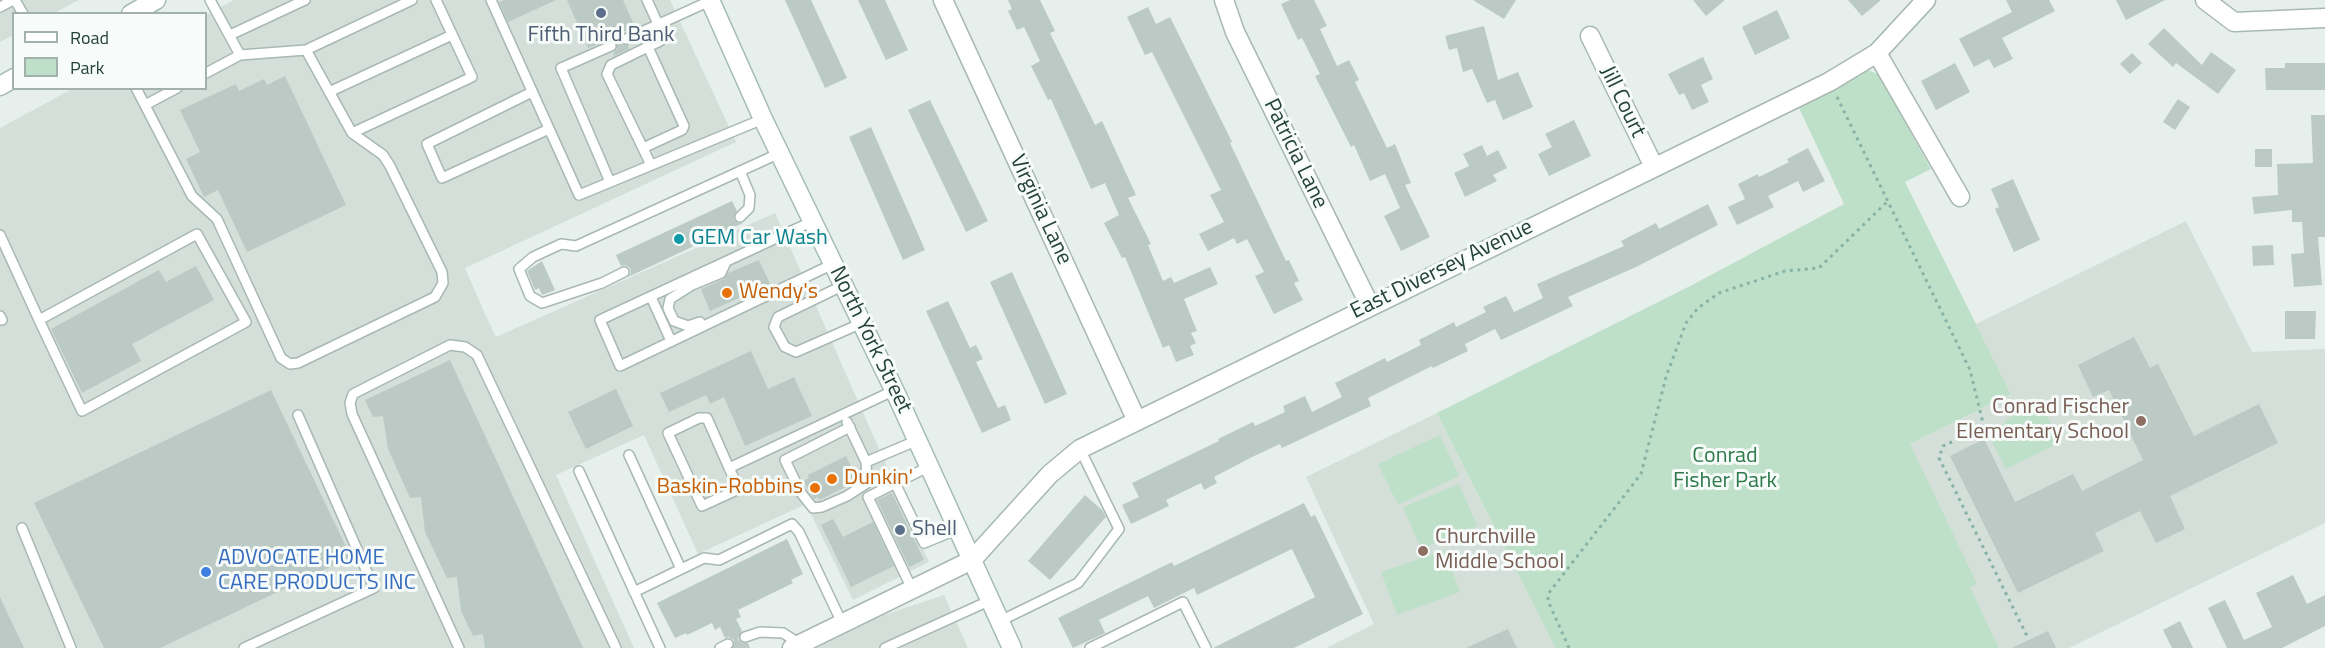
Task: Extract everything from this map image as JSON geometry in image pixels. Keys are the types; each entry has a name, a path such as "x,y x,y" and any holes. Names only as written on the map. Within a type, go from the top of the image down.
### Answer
{"street":[{"name":"Virginia Lane","path":"943,0 1137,421"},
{"name":"Patricia Lane","path":"1224,0 1235,32 1370,306"},
{"name":"East Diversey Avenue","path":"972,560 1050,474 1080,449 1829,82 1877,53 1926,0"},
{"path":"2205,0 2234,22 2325,18"},
{"name":"North York Street","path":"710,1 763,119 895,390 1012,648"},
{"name":"Jill Court","path":"1590,36 1654,166"},
{"path":"1877,53 1960,197"},
{"path":"796,646 972,560"}],"lane":[{"path":"0,7 14,0"},
{"path":"210,0 240,55"},
{"path":"230,35 305,0"},
{"path":"207,72 240,55 306,50 412,0"},
{"path":"352,133 472,77 436,0"},
{"path":"491,0 579,195 763,119"},
{"path":"647,0 658,24 660,40 611,65 608,74 651,165"},
{"path":"627,39 710,1"},
{"path":"329,92 452,34"},
{"path":"610,182 561,68 611,45"},
{"path":"643,148 682,130 684,126 648,46"},
{"path":"137,90 192,196 217,219 281,358 290,364 298,363 435,297 443,283 442,272 390,166 383,155 352,133 306,50"},
{"path":"145,105 173,90"},
{"path":"532,92 427,144 442,178 549,129"},
{"path":"624,272 602,283 542,303 530,296 519,269 533,257 561,244 576,246 780,153"},
{"path":"740,171 750,195 749,208 740,217"},
{"path":"813,221 600,320 620,366 833,264"},
{"path":"0,236 39,320 82,411 246,322 196,234 39,320"},
{"path":"726,262 721,273 692,285 670,299 668,308 674,321 688,326 734,311"},
{"path":"844,285 778,318 774,327 785,347 796,352 862,323"},
{"path":"651,297 671,341"},
{"path":"459,648 352,414 350,403 352,394 450,345 465,347 477,355 616,648"},
{"path":"729,468 895,390"},
{"path":"843,414 850,427 866,462 867,483 847,496 822,507 813,508 801,493 785,460 850,427"},
{"path":"244,648 374,588 298,415"},
{"path":"699,418 707,418 729,468 739,489 702,506 668,433 699,418"},
{"path":"866,462 918,440"},
{"path":"1000,621 1078,583 1119,530 1080,449"},
{"path":"629,455 681,569"},
{"path":"912,590 868,496 930,466"},
{"path":"579,471 660,648"},
{"path":"895,483 924,543 958,529"},
{"path":"634,592 704,558 718,560 792,524 799,531 842,623"},
{"path":"22,528 71,648"},
{"path":"885,648 991,600"},
{"path":"1090,648 1183,602 1206,648"},
{"path":"745,637 760,632 783,633 796,646"}],"path":[{"path":"1829,82 1970,370 1984,427 1943,446 1939,458 2026,636"},
{"path":"1569,648 1548,601 1548,594 1641,474 1666,377 1686,323 1698,308 1719,293 1785,271 1819,268 1888,201"}],"shaded area":[{"path":"0,0 79,0 56,12 12,12 12,36 0,42"},
{"path":"234,0 670,0 736,142 465,268 485,314 496,337 775,213 929,562 853,600 806,504 698,554 644,435 556,475 634,648 0,648 0,128 70,90 207,90 207,14"},
{"name":"Conrad Fischer Elementary School","path":"2186,221 2252,352 2325,349 2325,523 2069,648 1999,648 1902,448 2011,394 1976,324"},
{"name":"Churchville Middle School","path":"1437,413 1555,648 1326,648 1374,624 1306,477"},
{"path":"944,595 968,648 806,648 803,642"}],"green space":[{"name":"Conrad Fisher Park","path":"1868,70 1878,74 1931,169 1905,182 2011,394 1910,444 1977,584 1970,587 1999,648 1555,648 1437,413 1694,284 1844,204 1799,108"},
{"path":"2041,403 2061,442 2006,469 1990,438 2010,417"},
{"path":"1440,435 1459,476 1398,505 1378,464"},
{"path":"1459,484 1477,526 1421,549 1403,507"},
{"path":"1445,550 1460,592 1397,615 1381,572"}],"building":[{"path":"556,0 508,22 499,2"},
{"name":"Fifth Third Bank","path":"567,0 623,0 635,27 621,33 619,38 622,44 628,45 629,49 614,56 617,44 611,39 588,48"},
{"path":"785,0 811,0 847,78 825,88"},
{"path":"858,0 885,0 908,50 886,60"},
{"path":"1008,0 1040,0 1055,31 1050,33 1095,125 1102,121 1136,195 1128,198 1151,244 1148,245 1163,281 1171,277 1174,283 1210,267 1218,284 1184,299 1197,331 1191,333 1196,343 1190,346 1194,355 1176,362 1169,345 1163,348 1125,257 1122,258 1104,223 1119,215 1105,183 1091,189 1051,99 1048,100 1031,66 1040,61 1024,27 1017,30 1008,11 1012,9"},
{"path":"1290,0 1314,0 1327,26 1320,29 1337,66 1349,60 1359,80 1355,82 1387,148 1395,144 1411,183 1405,185 1430,237 1401,251 1384,216 1400,208 1385,174 1370,181 1354,145 1351,147 1315,76 1320,74 1302,38 1298,40 1281,4"},
{"path":"1473,0 1516,0 1504,19"},
{"path":"1693,0 1725,0 1706,16"},
{"path":"1848,0 1881,0 1862,16"},
{"path":"2006,0 2049,0 2055,11 2002,38 2013,59 1994,68 1989,59 1974,67 1959,39 2012,12"},
{"path":"2116,0 2165,0 2126,20"},
{"path":"1148,7 1156,24 1170,17 1232,142 1230,143 1286,261 1289,260 1299,281 1294,283 1303,300 1274,314 1255,276 1264,272 1247,239 1237,244 1234,238 1208,251 1199,234 1224,222 1210,195 1221,190 1152,52 1145,55 1127,17"},
{"path":"1777,10 1790,38 1755,55 1742,27"},
{"path":"1484,26 1498,80 1518,72 1533,107 1503,120 1495,100 1487,103 1472,69 1463,72 1457,48 1449,50 1445,36"},
{"path":"2164,28 2202,65 2211,52 2236,70 2218,94 2176,63 2173,67 2148,44"},
{"path":"2132,53 2142,63 2130,74 2120,64"},
{"path":"1703,57 1713,79 1701,85 1709,102 1692,110 1684,93 1679,95 1668,74"},
{"path":"1955,63 1970,92 1936,110 1921,81"},
{"path":"2285,63 2325,63 2325,90 2266,90 2265,68 2285,68"},
{"path":"285,76 346,205 247,252 218,190 204,197 186,159 200,152 180,110 236,84 239,91 264,79 267,85"},
{"path":"2178,99 2190,107 2175,130 2163,122"},
{"path":"930,100 988,221 966,232 908,110"},
{"path":"2311,115 2325,115 2325,237 2318,237 2322,285 2294,287 2291,254 2304,253 2302,222 2292,222 2292,210 2254,214 2252,197 2278,195 2277,164 2313,163"},
{"path":"1574,120 1591,156 1549,176 1538,154 1552,147 1545,134"},
{"path":"871,127 925,250 903,260 849,137"},
{"path":"1482,145 1487,156 1498,150 1507,168 1493,175 1497,181 1465,197 1454,173 1469,166 1463,154"},
{"path":"1808,148 1825,181 1803,192 1798,181 1768,196 1774,207 1737,225 1728,207 1745,199 1738,184 1758,174 1759,177 1789,162 1787,159"},
{"path":"2255,149 2272,149 2272,167 2255,167"},
{"path":"2013,179 2040,240 2014,252 1995,209 1999,207 1991,189"},
{"name":"GEM Car Wash","path":"732,201 737,211 734,219 738,223 743,223 628,277 631,273 630,268 625,265 621,266 616,255"},
{"path":"1708,204 1718,225 1636,267 1568,297 1573,306 1501,340 1495,329 1465,344 1468,351 1368,398 1371,406 1282,448 1280,444 1252,457 1214,477 1217,483 1204,490 1201,483 1166,500 1169,506 1131,524 1122,505 1139,497 1132,483 1253,422 1255,426 1285,412 1283,406 1305,396 1312,412 1342,397 1335,383 1385,358 1387,362 1421,345 1419,340 1454,322 1456,327 1486,312 1483,307 1506,296 1514,312 1543,298 1537,284 1624,246 1621,241 1656,223 1659,229"},
{"path":"2273,245 2274,265 2253,266 2252,246"},
{"name":"Wendy's","path":"759,260 770,284 710,311 701,289 724,279 728,273"},
{"path":"542,261 555,290 542,295 539,288 535,290 527,271"},
{"path":"196,266 214,300 132,344 141,361 82,393 51,329 159,270 166,282"},
{"path":"1012,272 1067,394 1045,404 990,282"},
{"path":"948,301 970,348 976,345 983,359 976,362 998,408 1005,405 1011,420 982,433 926,311"},
{"path":"2285,311 2316,311 2315,339 2285,339"},
{"path":"2134,337 2150,368 2158,364 2194,436 2259,404 2278,443 2170,496 2185,529 2156,543 2140,511 2095,533 2104,551 2018,593 1950,456 1984,439 2015,502 2073,474 2082,491 2143,460 2109,390 2093,397 2078,365"},
{"path":"751,351 768,389 794,377 812,416 745,446 724,397 710,404 706,395 669,412 660,393"},
{"path":"450,360 583,648 485,648 483,634 473,636 461,611 457,577 447,578 425,532 421,497 410,498 388,449 383,416 373,417 365,400"},
{"path":"616,389 633,426 586,449 568,412"},
{"path":"271,390 351,557 160,648 104,648 34,503"},
{"name":"Dunkin'","path":"846,456 858,481 819,500 818,497 814,499 803,481 809,478 808,475"},
{"name":"Shell","path":"892,493 924,560 909,567 877,500"},
{"path":"1085,495 1102,510 1106,517 1050,580 1028,561"},
{"path":"1304,503 1311,517 1315,515 1363,614 1294,648 1213,648 1315,597 1292,549 1197,595 1194,588 1154,608 1148,596 1099,620 1105,633 1073,648 1058,618 1172,562 1174,566"},
{"path":"833,519 843,537 873,522 894,566 851,587 821,525"},
{"path":"787,539 803,574 791,580 793,583 738,610 741,617 736,619 742,631 738,639 743,643 748,643 750,648 733,648 734,640 729,637 725,638 720,627 715,630 712,623 675,638 657,603"},
{"path":"2293,575 2307,604 2325,595 2325,626 2282,648 2227,648 2208,608 2225,600 2244,640 2272,627 2256,593"},
{"path":"0,597 24,648 0,648"},
{"path":"2180,621 2193,648 2172,648 2163,630"},
{"path":"1508,629 1517,648 1466,648"},
{"path":"2048,631 2056,648 2012,648"}],"place":[{"name":"Fifth Third Bank","path":"601,13"},
{"name":"GEM Car Wash","path":"679,239"},
{"name":"Wendy's","path":"727,293"},
{"name":"Conrad Fischer Elementary School","path":"2141,421"},
{"name":"Dunkin'","path":"832,479"},
{"name":"Baskin-Robbins","path":"815,488"},
{"name":"Shell","path":"900,530"},
{"name":"Churchville Middle School","path":"1423,551"},
{"name":"ADVOCATE HOME CARE PRODUCTS INC","path":"206,572"}]}
